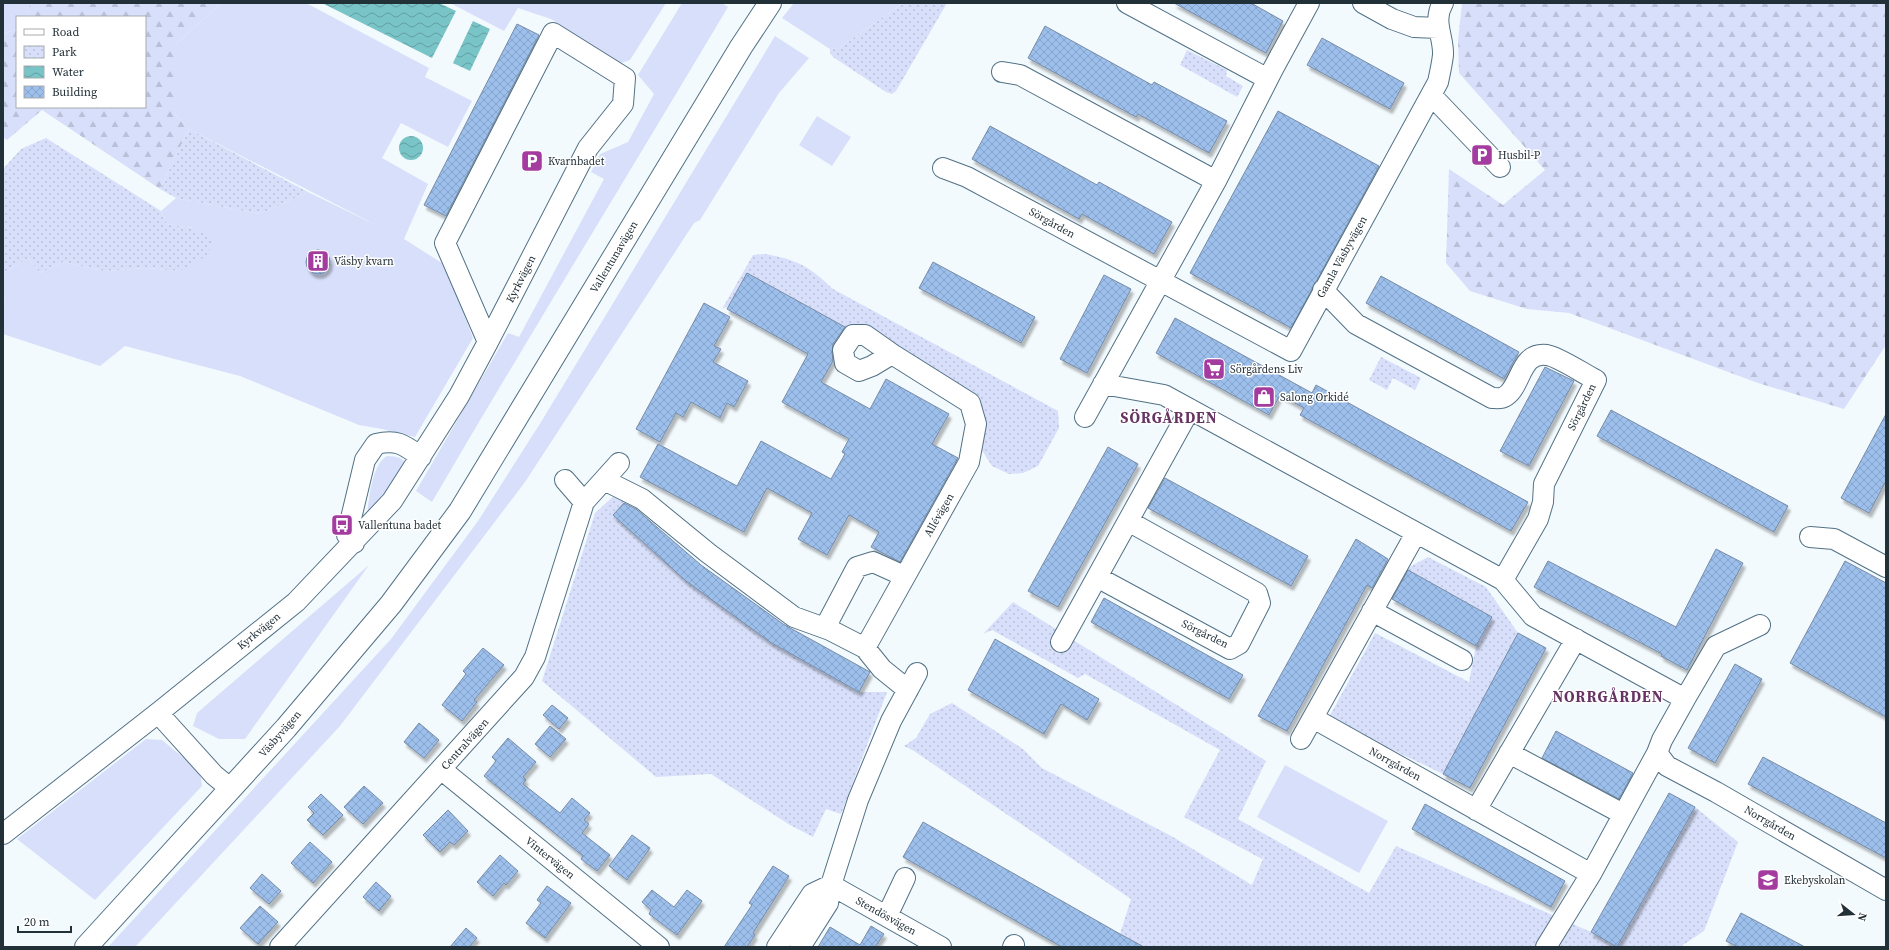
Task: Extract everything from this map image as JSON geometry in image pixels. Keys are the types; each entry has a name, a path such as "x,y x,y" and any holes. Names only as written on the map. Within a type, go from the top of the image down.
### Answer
{"main road":[{"name":"Vallentunavägen","path":"460,511 741,47 770,3"},
{"name":"Väsbyvägen","path":"86,947 231,790 391,604 460,511"}],"street":[{"path":"1127,3 1268,79"},
{"path":"1085,417 1216,181 1309,3"},
{"path":"1363,3 1392,19 1414,27 1438,28"},
{"name":"Gamla Väsbyvägen","path":"1160,282 1291,351 1323,290 1432,96 1438,82 1443,53 1438,28 1443,3"},
{"name":"Kyrkvägen","path":"3,834 158,713 296,602 392,501 459,396 488,342 588,148 623,104 625,78 553,33 445,243 488,342"},
{"path":"1002,72 1020,75 1216,181"},
{"path":"1432,96 1500,167"},
{"name":"Sörgården","path":"943,168 968,177 1160,282"},
{"name":"Sörgården","path":"1323,290 1356,324 1492,398 1504,398 1529,360 1539,354 1549,355 1596,380 1544,484 1543,502 1538,519 1504,580"},
{"name":"Allévägen","path":"865,648 969,462 976,424 970,403 892,354"},
{"path":"1103,384 1164,395 1190,409 1504,580 1533,616 1685,700"},
{"path":"1061,642 1190,409"},
{"path":"354,542 347,535 365,460 376,444 390,441 405,446 421,457"},
{"name":"Centralvägen","path":"280,947 442,770 524,677 535,657 584,502 619,462"},
{"path":"565,480 584,502"},
{"path":"604,480 642,499 708,553 794,617 830,630 865,648 882,669 908,690"},
{"name":"Sörgården","path":"1097,576 1230,649 1239,644 1260,603 1257,592 1128,520"},
{"path":"1301,739 1416,533"},
{"path":"1810,537 1834,539 1886,567"},
{"path":"830,630 829,620 857,567 873,562 904,576"},
{"path":"1372,611 1462,660"},
{"path":"1546,947 1591,874 1657,753 1662,740 1716,646 1760,625"},
{"path":"1476,810 1576,639"},
{"path":"800,947 828,903 831,885 858,800 891,721 917,673"},
{"path":"158,713 214,775 231,790"},
{"name":"Norrgården","path":"1313,718 1591,874"},
{"path":"1510,753 1623,814"},
{"name":"Norrgården","path":"1657,753 1667,766 1716,792 1886,890"},
{"name":"Vintervägen","path":"442,770 659,947"},
{"path":"887,916 905,878"},
{"path":"776,947 812,894 831,885"},
{"name":"Stendösvägen","path":"831,885 941,947"}],"green space":[{"path":"3,3 30,3 26,16 16,16 16,30 3,33"},
{"path":"30,3 221,3 174,46 174,113 189,129 160,189 42,110 7,140 3,137 3,33 16,30 16,108 146,108 146,16 26,16"},
{"path":"221,3 306,3 429,68 425,77 472,101 448,147 401,123 382,158 428,184 404,239 445,265 473,338 415,437 359,425 240,376 125,346 100,366 3,334 3,273 28,258 40,273 63,262 104,271 147,268 179,271 193,228 167,224 161,211 176,198 260,214 308,192 378,226 189,129 174,113 174,46"},
{"path":"450,3 666,3 630,60 621,63 551,19 518,8 504,31"},
{"path":"682,3 722,3 728,7 432,502 416,491 508,333 519,337 604,179 591,172 600,154 628,142 654,94 638,75"},
{"path":"794,3 903,3 839,48 830,49 782,18"},
{"path":"903,3 947,3 896,91 892,94 886,92 833,57 830,53 830,49 839,48"},
{"path":"1462,3 1886,3 1886,345 1844,409 1758,383 1569,313 1527,309 1470,291 1446,263 1449,169 1503,205 1545,170 1459,73 1458,41"},
{"path":"775,36 809,58 779,93 700,220 694,223 525,482 340,726 135,947 108,947 391,639 478,521 541,422"},
{"path":"1187,50 1227,70 1226,76 1243,86 1237,97 1180,65"},
{"path":"817,116 851,137 832,166 799,145"},
{"path":"189,129 308,192 260,214 176,198 160,189"},
{"path":"46,138 161,211 167,224 193,228 214,240 207,256 179,271 147,268 104,271 63,262 40,273 28,258 3,273 3,169 21,149"},
{"path":"765,254 795,262 810,269 833,289 1058,411 1059,428 1038,466 1023,473 1009,474 992,466 981,449 984,416 981,405 972,393 850,330 747,273 729,306 722,309 753,255"},
{"path":"3,273 6,292 3,301"},
{"path":"1381,357 1421,378 1415,390 1393,378 1387,390 1369,380"},
{"path":"387,456 397,457 403,460 406,466 369,515 367,515 372,482 378,466"},
{"path":"617,493 627,499 613,515 685,580 771,642 859,692 887,692 841,814 826,809 813,837 790,825 711,774 656,777 542,681 595,513"},
{"path":"1428,557 1486,587 1518,633 1443,774 1328,719 1375,633 1469,682 1476,646 1492,617 1406,569"},
{"path":"369,565 245,739 219,739 193,726 197,713"},
{"path":"1013,602 1266,761 1238,819 1369,893 1396,846 1591,932 1617,947 1132,947 1135,942 1120,934 1131,899 914,751 904,746 916,738 930,714 952,703 1023,749 1042,768 1173,837 1252,885 1265,854 1262,859 1184,817 1220,750 1085,674 1078,678 992,630 983,634"},
{"path":"146,739 162,740 190,763 201,777 202,786 95,900 17,839"},
{"path":"1285,765 1388,821 1359,873 1257,817"},
{"path":"1695,807 1738,842 1704,931 1680,947 1617,947"}],"water":[{"path":"322,3 439,3 456,11 432,58"},
{"path":"473,21 490,29 470,71 453,63"},
{"path":"411,136 416,137 422,143 422,153 416,159 411,160 406,159 400,153 399,148 400,143 406,137"}],"building":[{"path":"1174,3 1251,3 1283,21 1266,53"},
{"path":"517,24 539,35 446,216 424,205"},
{"path":"1045,26 1152,85 1154,82 1227,121 1209,153 1138,114 1136,117 1028,58"},
{"path":"1322,38 1404,83 1390,109 1307,65"},
{"path":"1278,111 1379,166 1291,328 1190,273"},
{"path":"990,126 1097,185 1099,182 1172,222 1154,254 1082,214 1079,219 972,159"},
{"name":"Väsby kvarn","path":"318,250 323,251 329,257 329,267 323,273 318,274 313,273 307,267 306,262 307,257 313,251"},
{"path":"933,262 1035,317 1021,343 919,288"},
{"path":"747,273 845,327 833,344 833,361 821,382 870,409 886,379 949,414 932,444 958,458 900,562 871,547 879,532 849,515 827,555 798,539 812,513 767,488 744,532 640,477 658,444 737,486 761,441 831,479 845,454 842,452 849,439 782,402 808,354 727,309"},
{"path":"1104,275 1131,289 1087,373 1060,359"},
{"path":"1381,276 1519,352 1504,379 1366,303"},
{"path":"704,303 730,317 714,346 721,349 713,362 748,381 734,407 727,403 720,418 691,402 683,417 676,413 660,442 636,429"},
{"path":"1175,318 1312,393 1316,385 1528,502 1511,531 1300,415 1304,408 1280,395 1269,415 1156,353"},
{"path":"1545,367 1574,381 1529,466 1500,451"},
{"path":"1611,410 1788,506 1774,532 1597,436"},
{"path":"1886,414 1886,481 1869,513 1841,498"},
{"path":"1108,447 1138,464 1058,607 1028,591"},
{"path":"1165,478 1308,556 1291,586 1148,508"},
{"path":"624,503 636,509 701,565 783,624 870,672 859,692 770,642 686,581 613,515"},
{"path":"1356,539 1388,559 1372,588 1367,585 1287,731 1258,716"},
{"path":"1716,549 1743,563 1687,670 1661,656 1662,654 1534,587 1548,561 1676,627"},
{"path":"1845,561 1886,583 1886,717 1790,663"},
{"path":"1408,570 1492,617 1476,646 1392,599"},
{"path":"1104,598 1243,675 1229,699 1091,622"},
{"path":"1518,633 1546,648 1470,788 1443,774"},
{"path":"995,639 1099,699 1087,720 1061,704 1044,734 968,690"},
{"path":"483,648 504,665 474,700 477,702 462,721 442,705 466,674 463,671"},
{"path":"1735,664 1762,679 1715,763 1688,748"},
{"path":"552,705 568,718 559,729 543,715"},
{"path":"419,723 439,740 424,758 404,742"},
{"path":"550,726 566,739 550,757 535,744"},
{"path":"1556,731 1633,773 1619,799 1542,758"},
{"path":"508,738 536,762 523,777 526,780 523,784 560,813 572,798 590,813 584,820 589,824 582,833 610,855 597,871 581,859 583,856 484,776 496,761 492,757"},
{"path":"1763,757 1886,823 1886,858 1748,784"},
{"path":"364,786 383,803 363,824 344,807"},
{"path":"1669,793 1695,807 1617,947 1591,932"},
{"path":"321,794 343,815 323,835 307,820 314,813 308,807"},
{"path":"1425,804 1565,881 1551,907 1412,829"},
{"path":"448,810 468,831 454,845 450,842 440,852 423,835"},
{"path":"923,822 1144,947 1062,947 903,857"},
{"path":"632,835 650,848 627,880 609,866"},
{"path":"310,842 332,862 313,883 291,863"},
{"path":"500,855 518,871 506,885 504,883 493,896 477,882"},
{"path":"773,866 789,876 753,933 755,935 747,947 724,947 752,905 749,903"},
{"path":"262,874 281,891 269,904 250,888"},
{"path":"376,882 391,896 379,911 363,897"},
{"path":"547,886 571,903 545,938 526,923 541,903 537,900"},
{"path":"652,890 674,907 687,890 702,901 677,935 649,914 651,910 642,902"},
{"path":"260,906 278,922 258,944 240,928"},
{"path":"1741,913 1805,947 1738,947 1726,941"},
{"path":"871,926 884,934 875,947 818,947 830,927 860,945"},
{"path":"466,928 477,938 469,947 450,947"}],"place":[{"name":"Husbil-P","path":"1482,155"},
{"name":"Kvarnbadet","path":"532,161"},
{"name":"Väsby kvarn","path":"318,261"},
{"name":"Sörgårdens Liv","path":"1214,369"},
{"name":"Salong Orkidé","path":"1264,397"},
{"name":"Vallentuna badet","path":"342,525"},
{"name":"Ekebyskolan","path":"1768,880"}],"district":[{"name":"SÖRGÅRDEN","path":"1169,417"},
{"name":"NORRGÅRDEN","path":"1608,696"}]}
